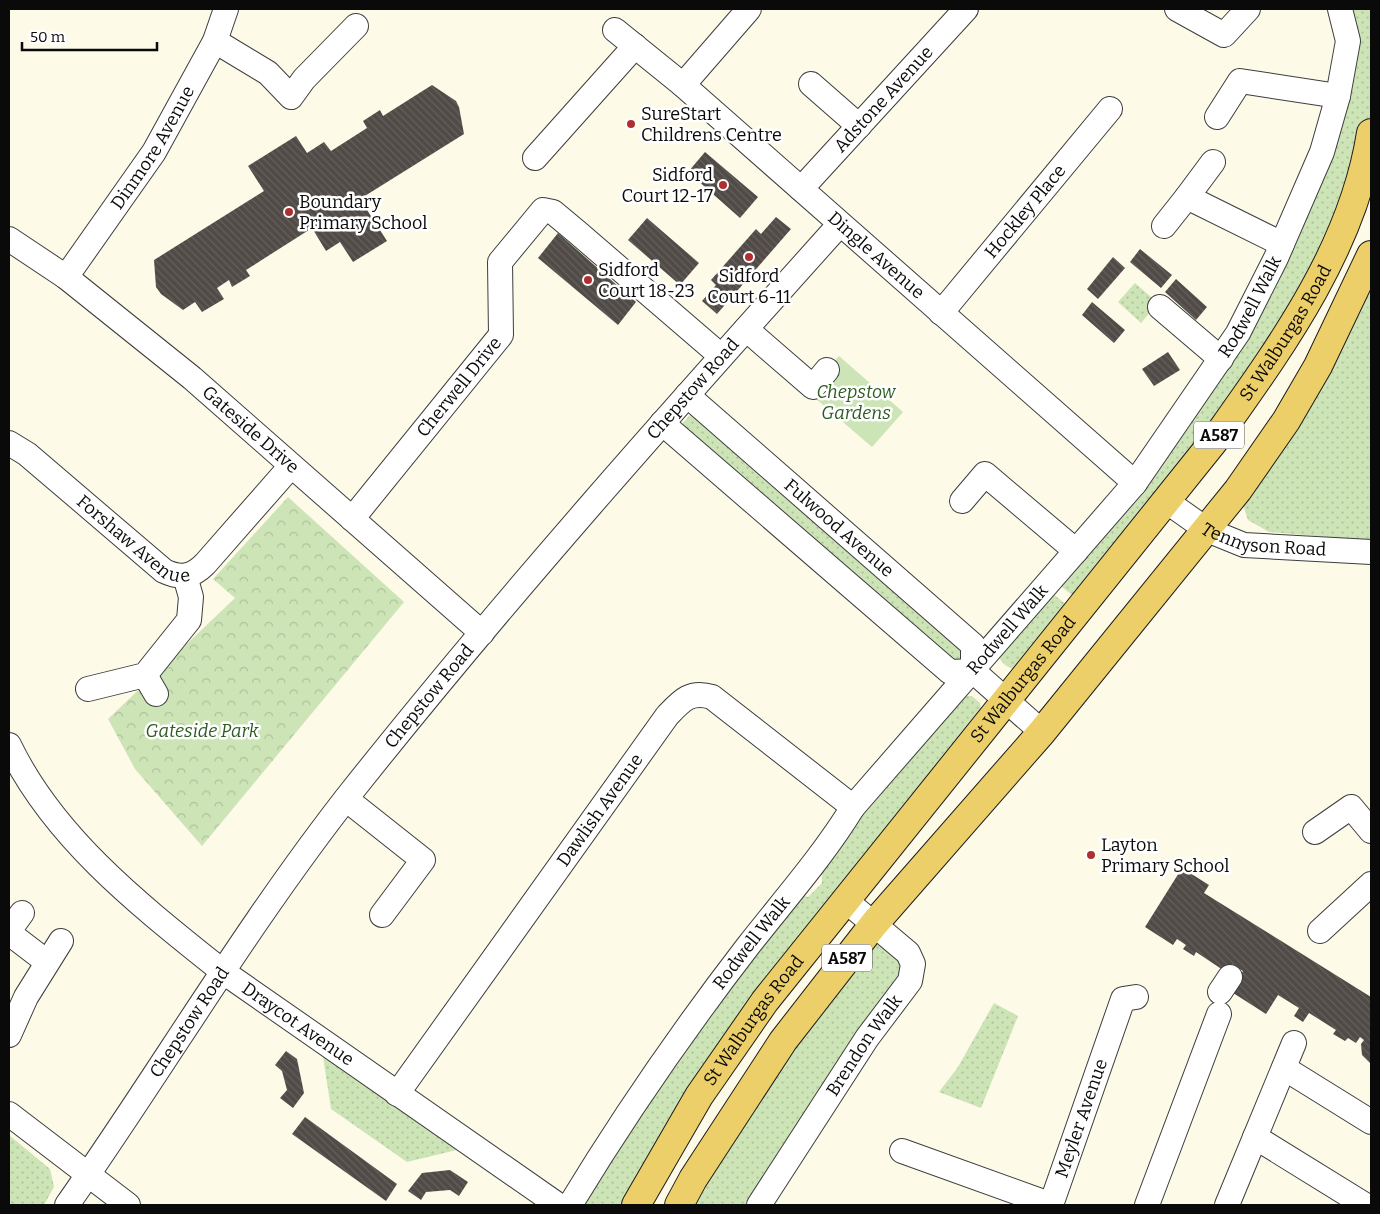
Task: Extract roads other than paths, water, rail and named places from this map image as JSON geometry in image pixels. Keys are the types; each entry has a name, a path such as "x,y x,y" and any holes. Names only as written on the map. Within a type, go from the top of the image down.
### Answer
{"main road":[{"name":"St Walburgas Road","path":"636,1205 699,1096 742,1033 845,900 1214,441 1294,324 1334,249 1351,211 1371,133"},
{"name":"St Walburgas Road","path":"679,1205 693,1179 783,1041 874,924 1042,732 1208,530 1286,421 1335,334 1371,255"}],"street":[{"name":"Dinmore Avenue","path":"66,277 143,169 170,125 214,41 226,9"},
{"path":"684,85 750,9"},
{"name":"Adstone Avenue","path":"801,189 966,9"},
{"path":"1177,9 1224,35 1248,9"},
{"name":"Rodwell Walk","path":"570,1205 682,1035 748,946 836,834 854,807 974,671 1135,483 1238,334 1282,244 1322,152 1338,96 1348,41 1340,9"},
{"path":"214,41 268,73 290,97 304,79 356,26"},
{"name":"Dingle Avenue","path":"615,30 684,85 1135,483"},
{"path":"535,158 635,46"},
{"path":"1217,116 1240,81 1338,96"},
{"path":"811,84 859,126"},
{"name":"Hockley Place","path":"941,313 1110,109"},
{"path":"1164,226 1212,162"},
{"path":"1187,197 1282,244"},
{"name":"Cherwell Drive","path":"352,519 501,335 500,262 543,210 553,212 721,356"},
{"name":"Chepstow Road","path":"67,1205 222,971 346,798 482,633 662,423 840,224"},
{"name":"Gateside Drive","path":"9,239 66,277 192,378 482,633"},
{"path":"1160,307 1221,359"},
{"path":"746,329 813,387 827,370"},
{"name":"Fulwood Avenue","path":"662,423 950,672 974,671 973,645 687,395"},
{"name":"Forshaw Avenue","path":"9,443 27,454 164,570 173,575 185,576 195,574 291,466"},
{"path":"962,501 985,474 1076,552"},
{"name":"Tennyson Road","path":"1166,501 1208,530 1244,545 1371,552"},
{"path":"88,689 150,684 189,620 191,597 185,576"},
{"path":"974,671 1042,732"},
{"name":"Dawlish Avenue","path":"397,1094 667,716 683,698 693,694 712,697 854,807"},
{"name":"Draycot Avenue","path":"9,745 36,792 76,841 132,896 222,971 558,1205"},
{"path":"346,798 423,860 382,915"},
{"path":"1315,832 1351,807 1367,816"},
{"path":"1320,930 1371,884"},
{"name":"Brendon Walk","path":"759,1205 867,1038 910,982 913,964 908,953 845,900"},
{"path":"13,926 47,962"},
{"path":"9,1035 19,1009 61,941"},
{"path":"1147,1205 1223,994"},
{"name":"Meyler Avenue","path":"1051,1205 1111,1029 1123,1000 1136,998"},
{"path":"1227,1205 1294,1043"},
{"path":"1284,1068 1371,1122"},
{"path":"9,1114 128,1205"},
{"path":"1255,1137 1365,1205"},
{"path":"902,1151 1051,1205"}],"place":[{"name":"SureStart Childrens Centre","path":"631,124"},
{"name":"Sidford Court 12-17","path":"723,185"},
{"name":"Boundary Primary School","path":"289,212"},
{"name":"Sidford Court 6-11","path":"749,257"},
{"name":"Sidford Court 18-23","path":"588,280"},
{"name":"Layton Primary School","path":"1091,855"}],"park label":[{"name":"Chepstow Gardens","path":"856,402"},
{"name":"Gateside Park","path":"202,731"}]}
